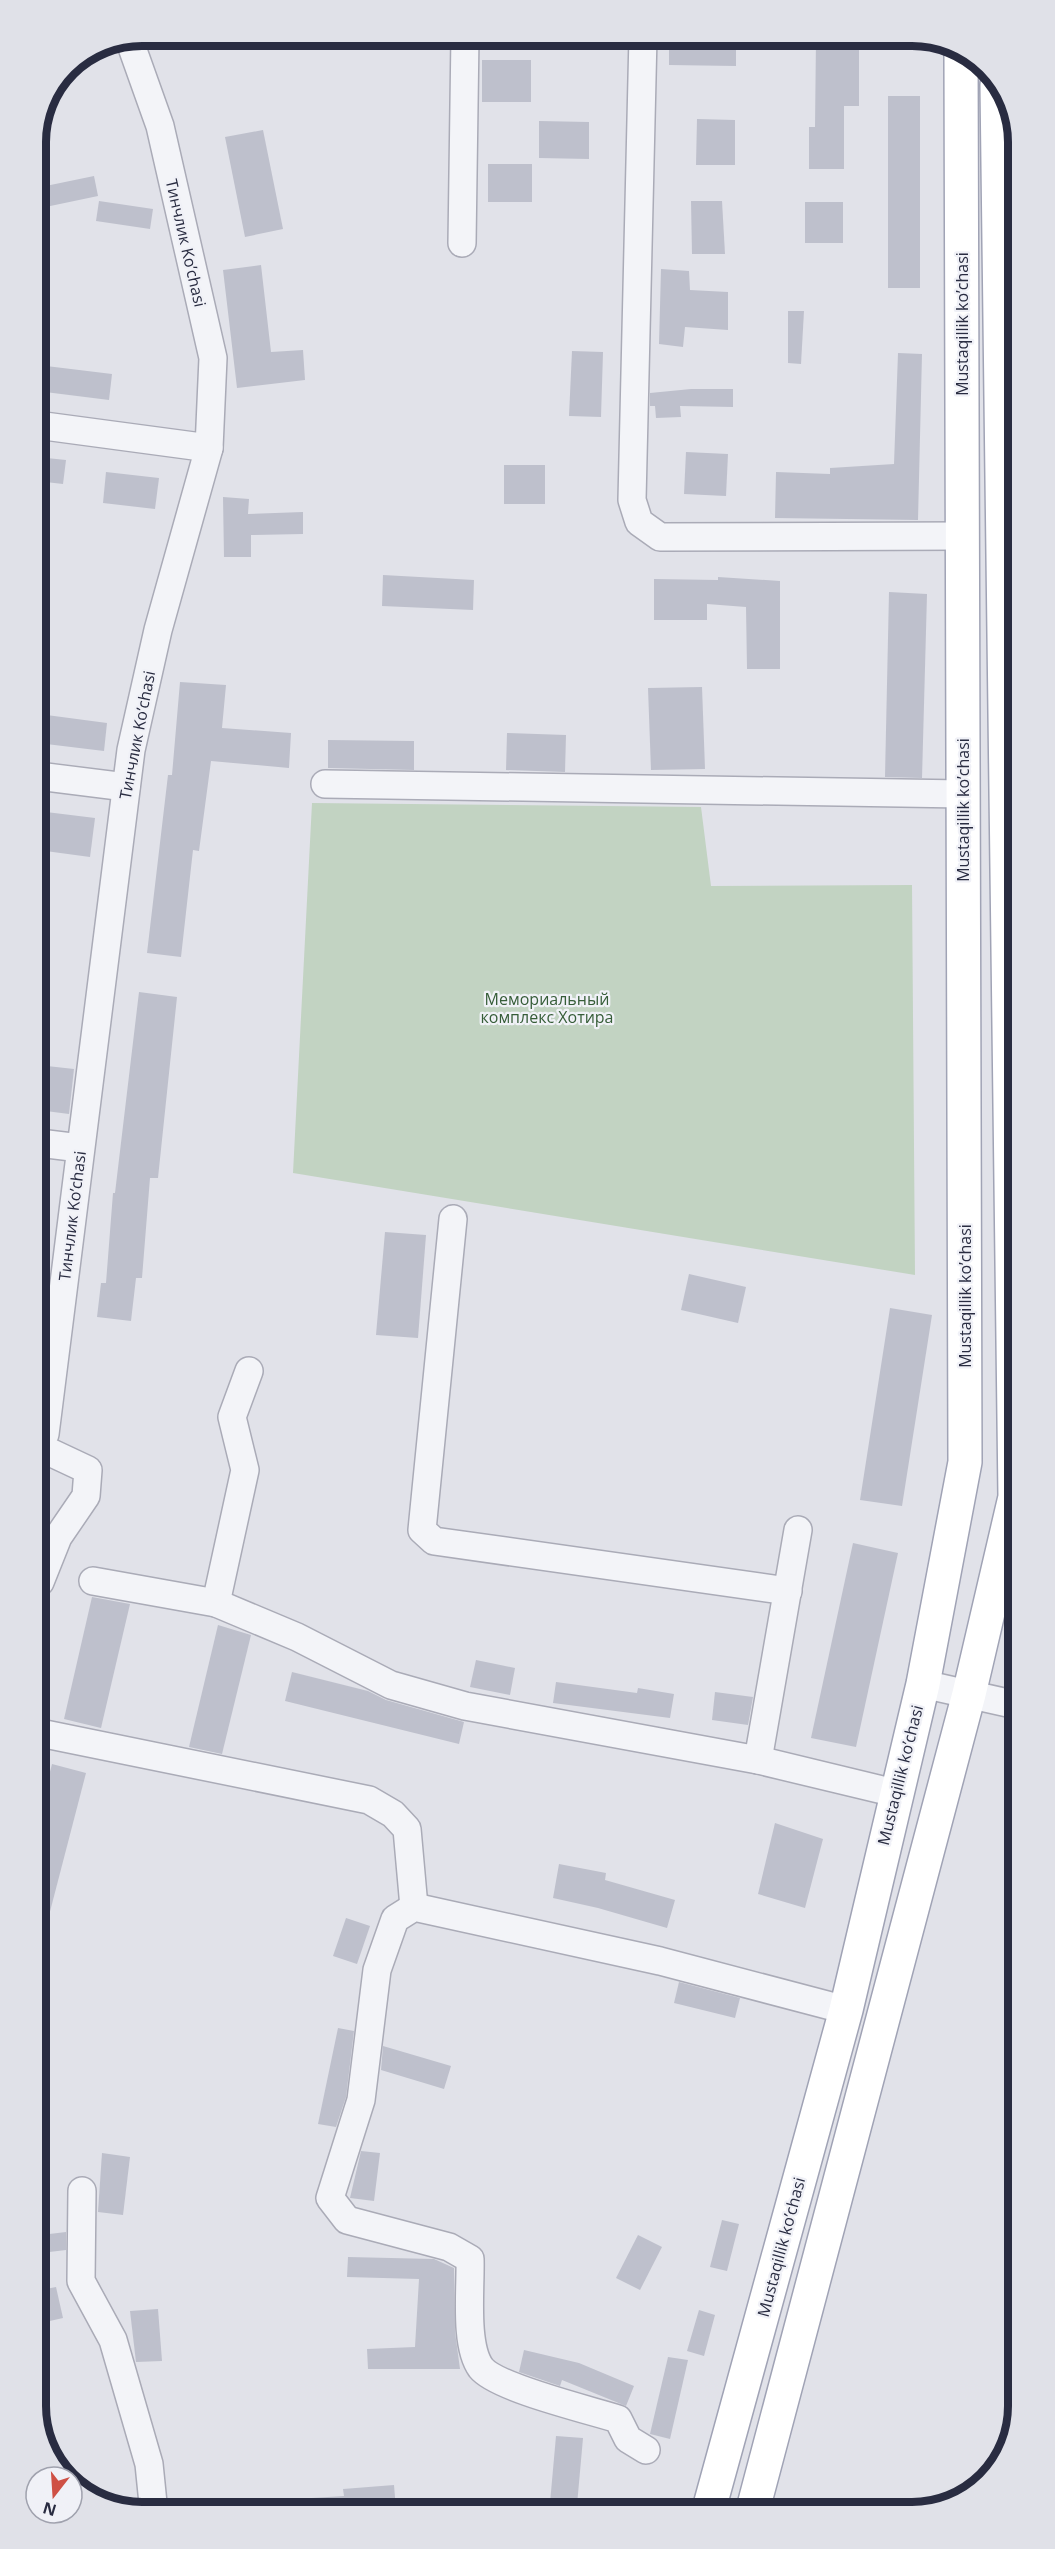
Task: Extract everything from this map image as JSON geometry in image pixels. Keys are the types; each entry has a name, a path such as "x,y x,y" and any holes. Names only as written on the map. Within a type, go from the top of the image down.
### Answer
{"main road":[{"name":"Mustaqillik ko’chasi","path":"712,2502 846,2010 895,1793 923,1684 965,1462 961,60"},
{"path":"997,97 1008,530"},
{"path":"755,2502 969,1694 1008,1527"}],"street":[{"path":"462,243 465,46"},
{"name":"Тинчлик Ko’chasi","path":"46,1422 131,750 158,630 209,448 213,358 160,126 132,47"},
{"path":"643,47 632,500 639,522 660,537 963,536"},
{"path":"47,426 209,448"},
{"path":"47,777 126,787"},
{"path":"324,784 963,794"},
{"path":"47,1144 80,1148"},
{"path":"453,1219 422,1530 434,1541 788,1591"},
{"path":"216,1603 244,1470 232,1417 249,1371"},
{"path":"46,1449 88,1470 86,1496 58,1537 46,1566"},
{"path":"758,1760 798,1530"},
{"path":"93,1581 216,1603 297,1637 391,1685 465,1706 758,1760 895,1793"},
{"path":"923,1684 1008,1703"},
{"path":"46,1733 369,1800 393,1814 407,1829 414,1907"},
{"path":"646,2450 628,2439 618,2419 500,2382 482,2368 471,2333 470,2259 449,2247 347,2220 330,2198 361,2100 377,1970 395,1919 414,1907 660,1961 846,2010"},
{"path":"82,2191 81,2281 113,2340 149,2464 153,2502"}],"green space":[{"name":"Мемориальный комплекс Хотира","path":"312,803 701,807 711,886 912,885 915,1275 293,1173"}],"building":[{"path":"669,47 736,47 736,66 669,65"},
{"path":"816,47 859,47 859,106 844,106 844,169 809,169 809,127 815,127"},
{"path":"482,60 531,60 531,102 482,102"},
{"path":"888,96 920,96 920,288 888,288"},
{"path":"697,119 735,120 735,165 696,165"},
{"path":"539,121 589,122 589,159 539,158"},
{"path":"263,130 283,229 245,237 225,137"},
{"path":"488,164 532,164 532,202 488,202"},
{"path":"94,176 98,196 47,207 47,186"},
{"path":"99,201 153,209 150,229 96,221"},
{"path":"691,201 722,201 725,254 692,254"},
{"path":"805,202 843,202 843,243 805,243"},
{"path":"261,265 271,352 303,350 305,380 237,388 223,270"},
{"path":"661,269 689,271 690,290 728,292 728,330 685,327 683,347 659,344"},
{"path":"788,311 804,311 801,364 788,363"},
{"path":"572,351 603,352 601,417 569,416"},
{"path":"898,353 922,354 918,520 775,518 776,472 830,474 830,468 894,464"},
{"path":"47,366 112,374 109,400 47,392"},
{"path":"691,389 733,389 733,407 680,406 681,417 656,418 655,406 650,406 650,393"},
{"path":"686,452 728,454 726,496 684,494"},
{"path":"47,458 66,460 63,484 47,482"},
{"path":"504,465 545,465 545,504 504,504"},
{"path":"106,472 159,478 155,509 103,503"},
{"path":"223,497 249,499 248,514 303,512 303,534 251,535 251,557 224,557"},
{"path":"383,575 474,580 473,610 382,606"},
{"path":"718,577 780,581 780,669 747,669 746,607 707,604 707,620 654,620 654,579 718,580"},
{"path":"889,592 927,594 922,778 885,777"},
{"path":"180,682 226,685 222,728 291,733 289,768 211,761 199,851 193,850 181,957 147,953 168,775 172,775"},
{"path":"702,687 705,769 651,770 648,688"},
{"path":"47,715 107,723 104,751 47,744"},
{"path":"507,733 566,735 565,772 506,770"},
{"path":"328,740 414,741 414,770 328,768"},
{"path":"47,812 95,818 90,857 47,851"},
{"path":"139,992 177,997 158,1178 150,1178 142,1278 136,1278 131,1321 97,1317 101,1283 106,1283 113,1193 115,1193"},
{"path":"47,1066 74,1069 69,1114 47,1111"},
{"path":"385,1232 426,1235 418,1338 376,1335"},
{"path":"689,1274 746,1287 738,1323 681,1310"},
{"path":"890,1308 932,1315 902,1506 860,1500"},
{"path":"853,1543 898,1553 856,1747 811,1738"},
{"path":"92,1597 130,1604 101,1728 64,1719"},
{"path":"218,1625 251,1635 222,1754 189,1747"},
{"path":"476,1660 515,1668 510,1695 470,1687"},
{"path":"292,1672 368,1691 386,1700 464,1722 459,1744 285,1701"},
{"path":"556,1682 637,1693 638,1688 674,1694 670,1718 553,1703"},
{"path":"715,1692 753,1697 748,1725 712,1720"},
{"path":"52,1764 86,1773 46,1926 46,1786"},
{"path":"775,1823 823,1839 805,1908 758,1894"},
{"path":"559,1864 606,1873 605,1880 675,1900 667,1928 553,1898"},
{"path":"346,1918 370,1926 357,1964 333,1956"},
{"path":"679,1982 740,1998 735,2018 674,2003"},
{"path":"338,2028 354,2031 346,2097 336,2127 318,2124"},
{"path":"383,2046 451,2066 444,2089 381,2070"},
{"path":"361,2151 380,2153 374,2201 350,2198"},
{"path":"102,2153 130,2157 123,2215 98,2212"},
{"path":"722,2220 739,2224 727,2271 710,2267"},
{"path":"66,2232 66,2250 46,2252 46,2234"},
{"path":"638,2235 662,2247 640,2290 616,2278"},
{"path":"348,2257 434,2259 454,2268 455,2332 460,2369 368,2369 367,2349 415,2347 419,2279 347,2277"},
{"path":"56,2287 63,2318 46,2322 46,2289"},
{"path":"158,2309 162,2361 136,2362 130,2311"},
{"path":"699,2310 715,2315 704,2356 687,2351"},
{"path":"524,2350 579,2363 634,2386 626,2406 562,2380 560,2386 519,2372"},
{"path":"668,2357 688,2360 670,2439 650,2434"},
{"path":"556,2436 583,2438 577,2502 550,2502"},
{"path":"394,2485 395,2502 312,2502 312,2498 344,2496 343,2489"}]}
